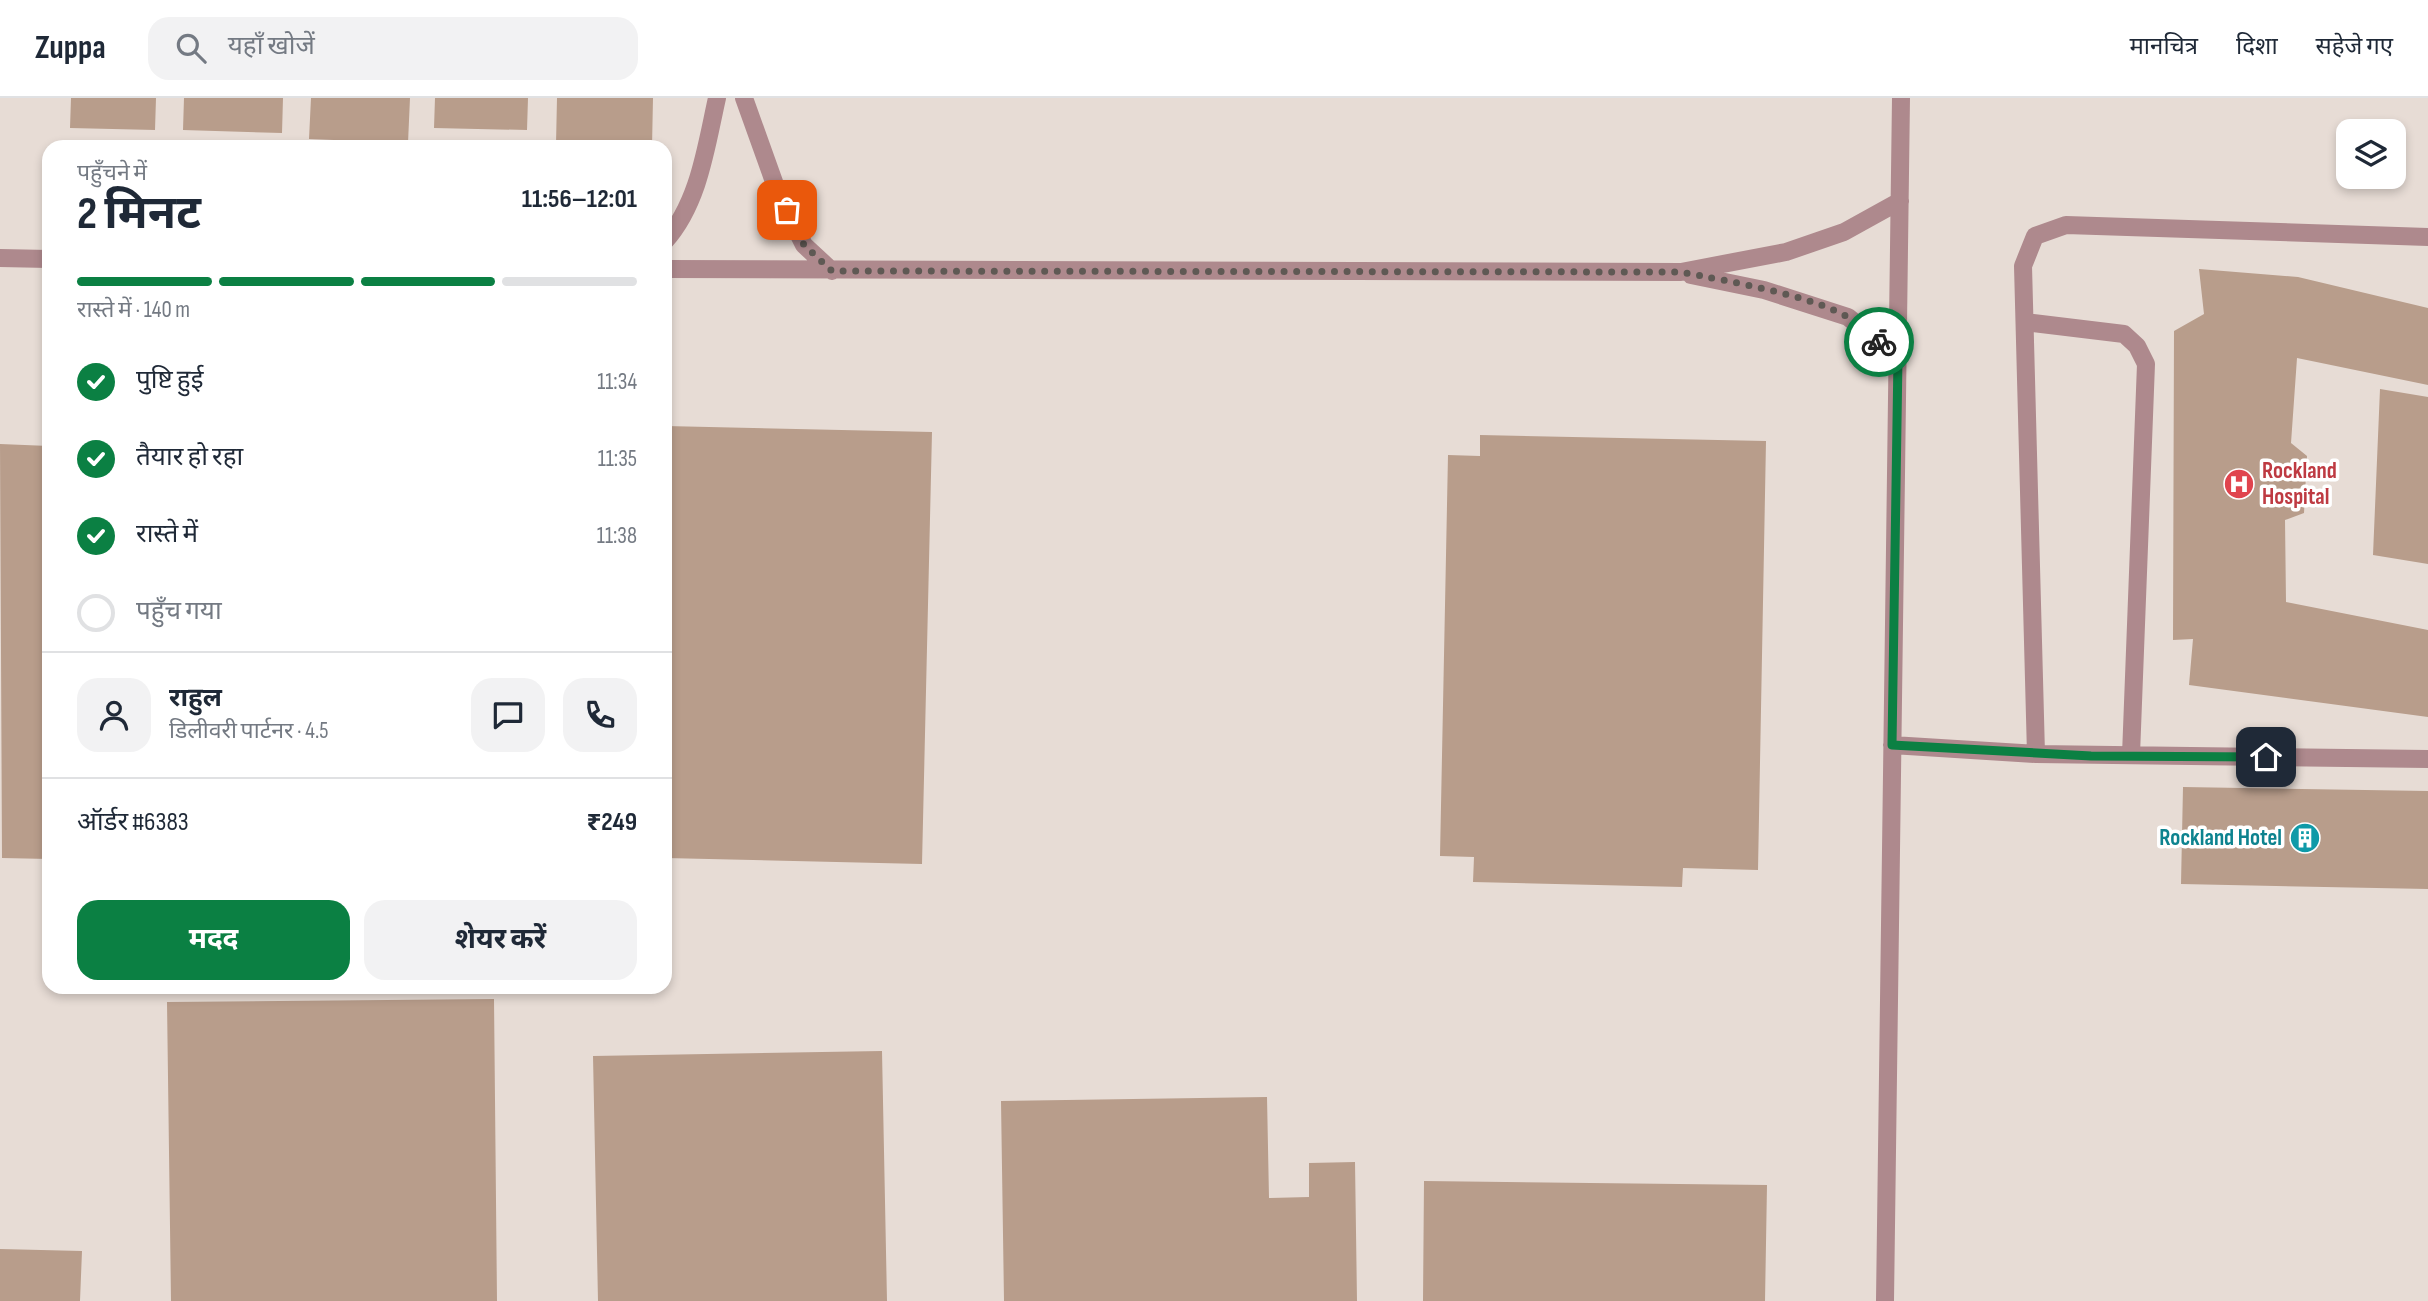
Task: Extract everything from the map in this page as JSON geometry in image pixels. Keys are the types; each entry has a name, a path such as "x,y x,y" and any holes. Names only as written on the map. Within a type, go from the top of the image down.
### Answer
{"street":[{"path":"672,233 682,222 701,168 717,98"},
{"path":"744,98 778,193 804,245 832,271"},
{"path":"1885,1301 1901,98"},
{"path":"672,269 1681,272 1786,252 1844,232 1900,201"},
{"path":"2035,754 2023,266 2035,236 2066,225 2428,237"},
{"path":"0,258 42,259"},
{"path":"1681,272 1765,290 1849,317 1898,358"},
{"path":"2025,322 2124,334 2137,346 2146,364 2132,755"},
{"path":"1892,745 2035,754 2428,759"}],"building":[{"path":"71,98 156,98 155,130 70,128"},
{"path":"184,98 283,98 282,133 183,130"},
{"path":"311,98 410,98 408,140 309,139"},
{"path":"435,98 528,98 527,130 434,128"},
{"path":"557,98 653,98 652,140 556,140"},
{"name":"Rockland Hospital","path":"2199,269 2298,277 2428,308 2428,385 2297,358 2291,443 2307,456 2304,513 2285,520 2286,602 2428,630 2428,717 2189,685 2193,639 2173,640 2174,331 2204,314"},
{"name":"Rockland Hospital","path":"2380,389 2428,397 2428,564 2373,555"},
{"path":"672,426 932,432 922,864 672,858"},
{"path":"1480,435 1766,441 1758,870 1683,868 1682,887 1473,882 1474,857 1440,856 1448,455 1480,456"},
{"path":"0,444 42,446 42,859 2,858"},
{"name":"Rockland Hotel","path":"2183,787 2428,791 2428,889 2181,884"},
{"path":"494,999 497,1301 171,1301 167,1002"},
{"path":"882,1051 887,1301 598,1301 593,1056"},
{"path":"1267,1097 1269,1198 1309,1197 1309,1163 1355,1162 1357,1301 1004,1301 1001,1101"},
{"path":"1424,1181 1767,1185 1765,1301 1423,1301"},
{"path":"0,1249 82,1251 80,1301 0,1301"}],"way so far":[{"path":"787,210 804,245 832,271 1681,272 1765,290 1814,304 1849,317 1879,342"}],"place":[{"name":"Rockland Hospital","path":"2239,484"},
{"name":"Rockland Hotel","path":"2305,838"}],"route":[{"path":"1879,342 1898,358 1892,745 2091,756 2266,757"}]}
